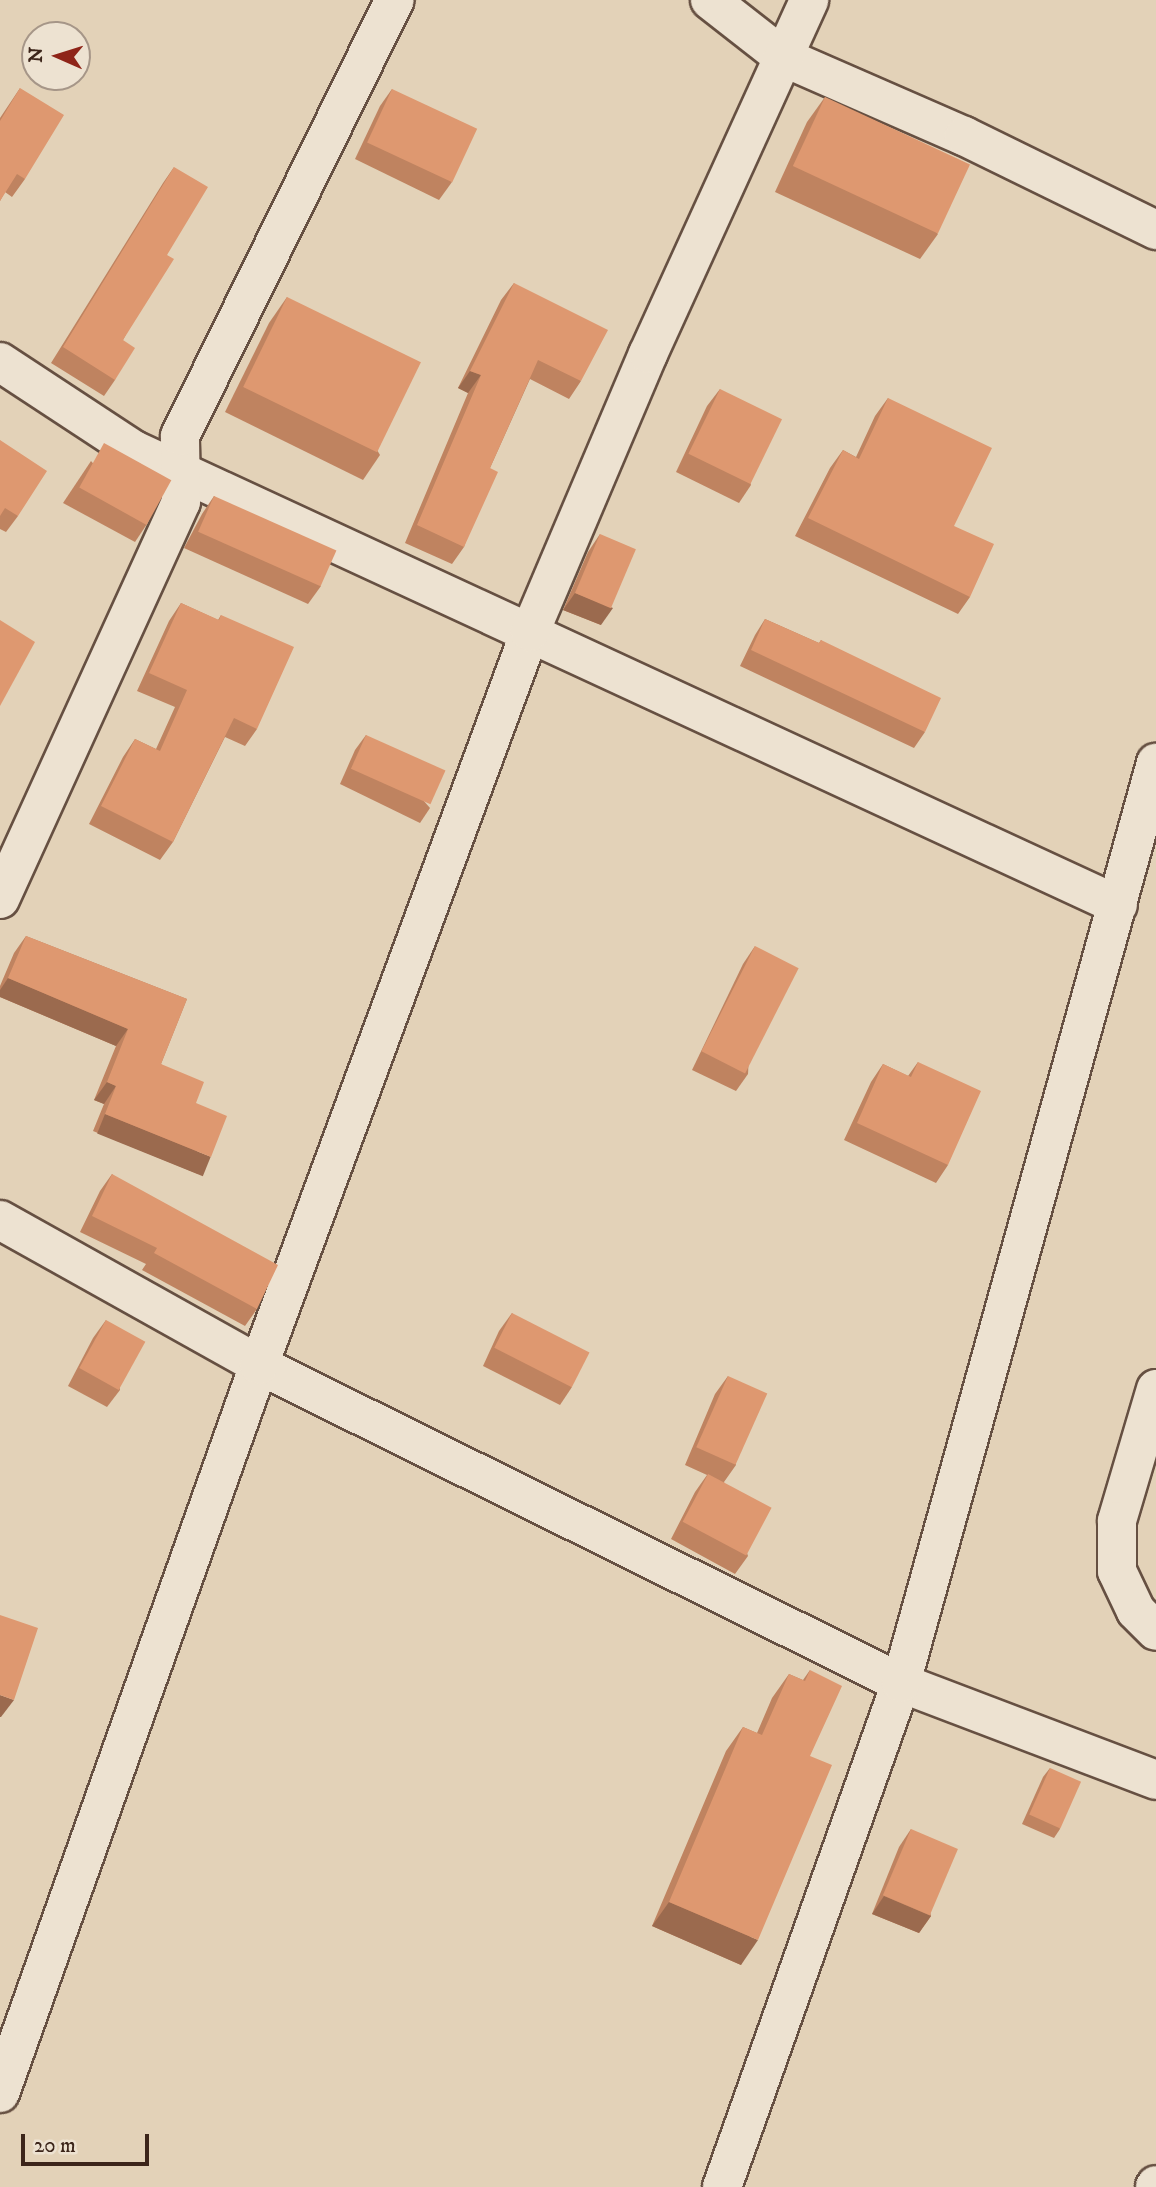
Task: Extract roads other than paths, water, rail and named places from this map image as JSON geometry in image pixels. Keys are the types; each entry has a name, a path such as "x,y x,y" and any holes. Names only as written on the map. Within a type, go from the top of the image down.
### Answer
{"street":[{"path":"0,899 9,855 181,502 180,436 395,0"},
{"path":"710,0 783,57 964,136 1156,230"},
{"path":"0,2093 259,1365 530,632 649,354 809,0"},
{"path":"0,362 134,450 1118,905"},
{"path":"722,2187 901,1683 1156,763"},
{"path":"0,1220 259,1365 901,1683 1156,1780"},
{"path":"1156,1389 1117,1521 1117,1571 1136,1611 1156,1631"}]}
